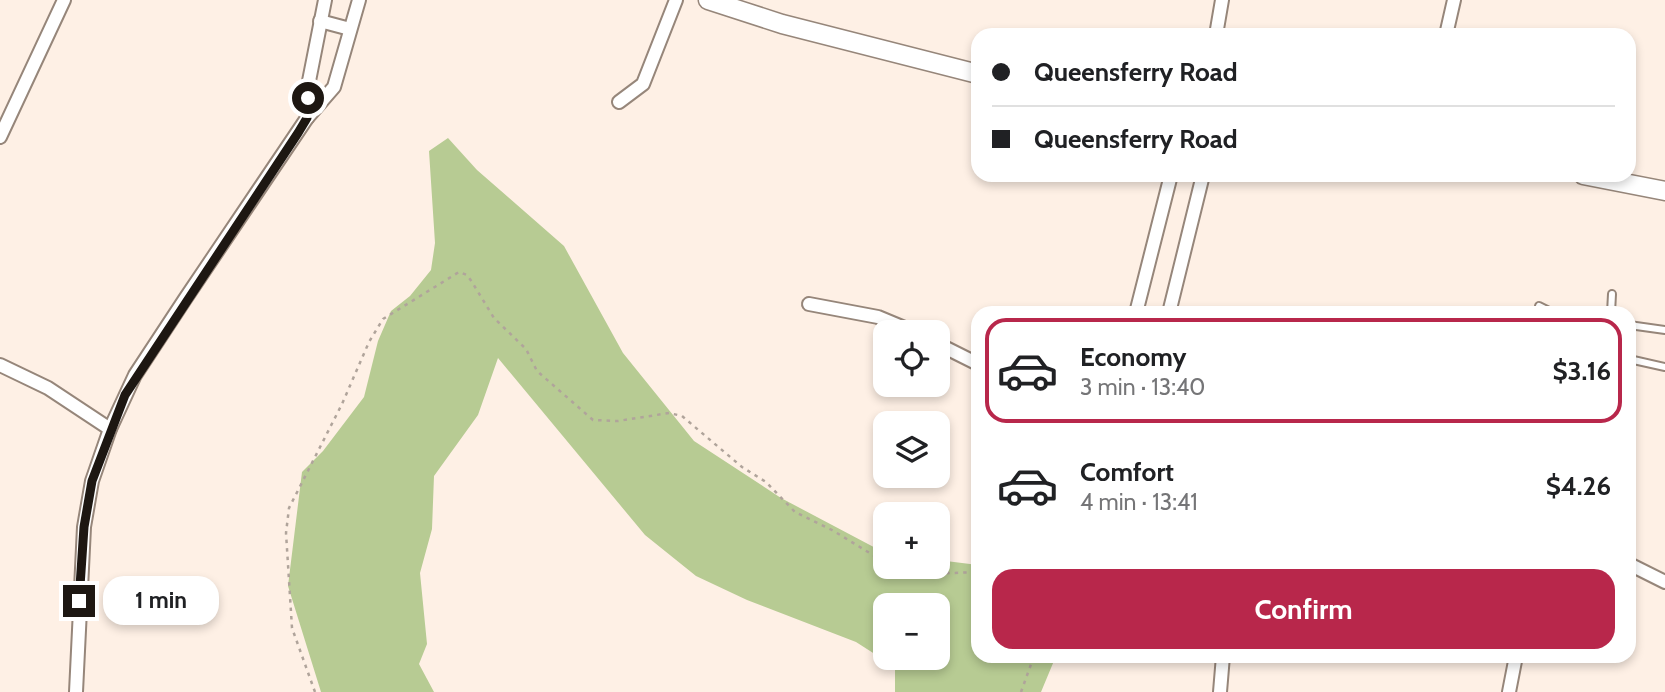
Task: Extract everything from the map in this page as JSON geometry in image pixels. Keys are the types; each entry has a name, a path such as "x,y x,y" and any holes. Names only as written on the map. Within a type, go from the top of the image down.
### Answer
{"main road":[{"path":"708,0 782,24 971,72"},
{"path":"1619,182 1665,191"}],"street":[{"path":"0,137 64,0"},
{"path":"307,118 309,81 325,0"},
{"path":"76,692 84,527 92,481 110,429 135,375 307,118 334,87 359,0"},
{"path":"619,102 643,84 676,0"},
{"path":"1217,28 1222,0"},
{"path":"1448,28 1454,0"},
{"path":"320,21 350,29"},
{"path":"1138,306 1169,182"},
{"path":"1171,306 1201,182"},
{"path":"809,304 885,320"},
{"path":"950,350 971,360"},
{"path":"0,365 48,388 110,429"},
{"path":"1636,568 1665,582"},
{"path":"1220,692 1222,663"},
{"path":"1509,692 1515,663"}],"lane":[{"path":"1611,306 1612,294"},
{"path":"1636,326 1665,330"},
{"path":"1636,361 1665,367"}],"path":[{"path":"315,692 292,628 286,533 289,508 342,404 369,342 383,319 459,272 467,275 494,318 526,349 537,371 593,419 604,422 669,413 682,416 741,467 766,482 795,512 832,530 873,555"},
{"path":"950,573 971,572"},
{"path":"1021,692 1030,677 1033,663"}],"green space":[{"path":"448,138 477,170 564,246 623,353 694,441 781,498 873,547 873,579 950,579 950,562 971,564 971,663 1053,663 1041,692 895,692 895,670 950,670 950,593 873,593 873,653 856,642 747,600 696,576 645,535 498,358 478,415 434,476 432,529 420,573 427,644 419,664 434,692 321,692 288,586 302,472 323,451 364,397 378,341 391,311 410,296 431,270 435,243 429,151"}],"route":[{"path":"79,601 84,527 92,481 125,395 135,375 185,299 298,133 307,118 308,98"}]}
